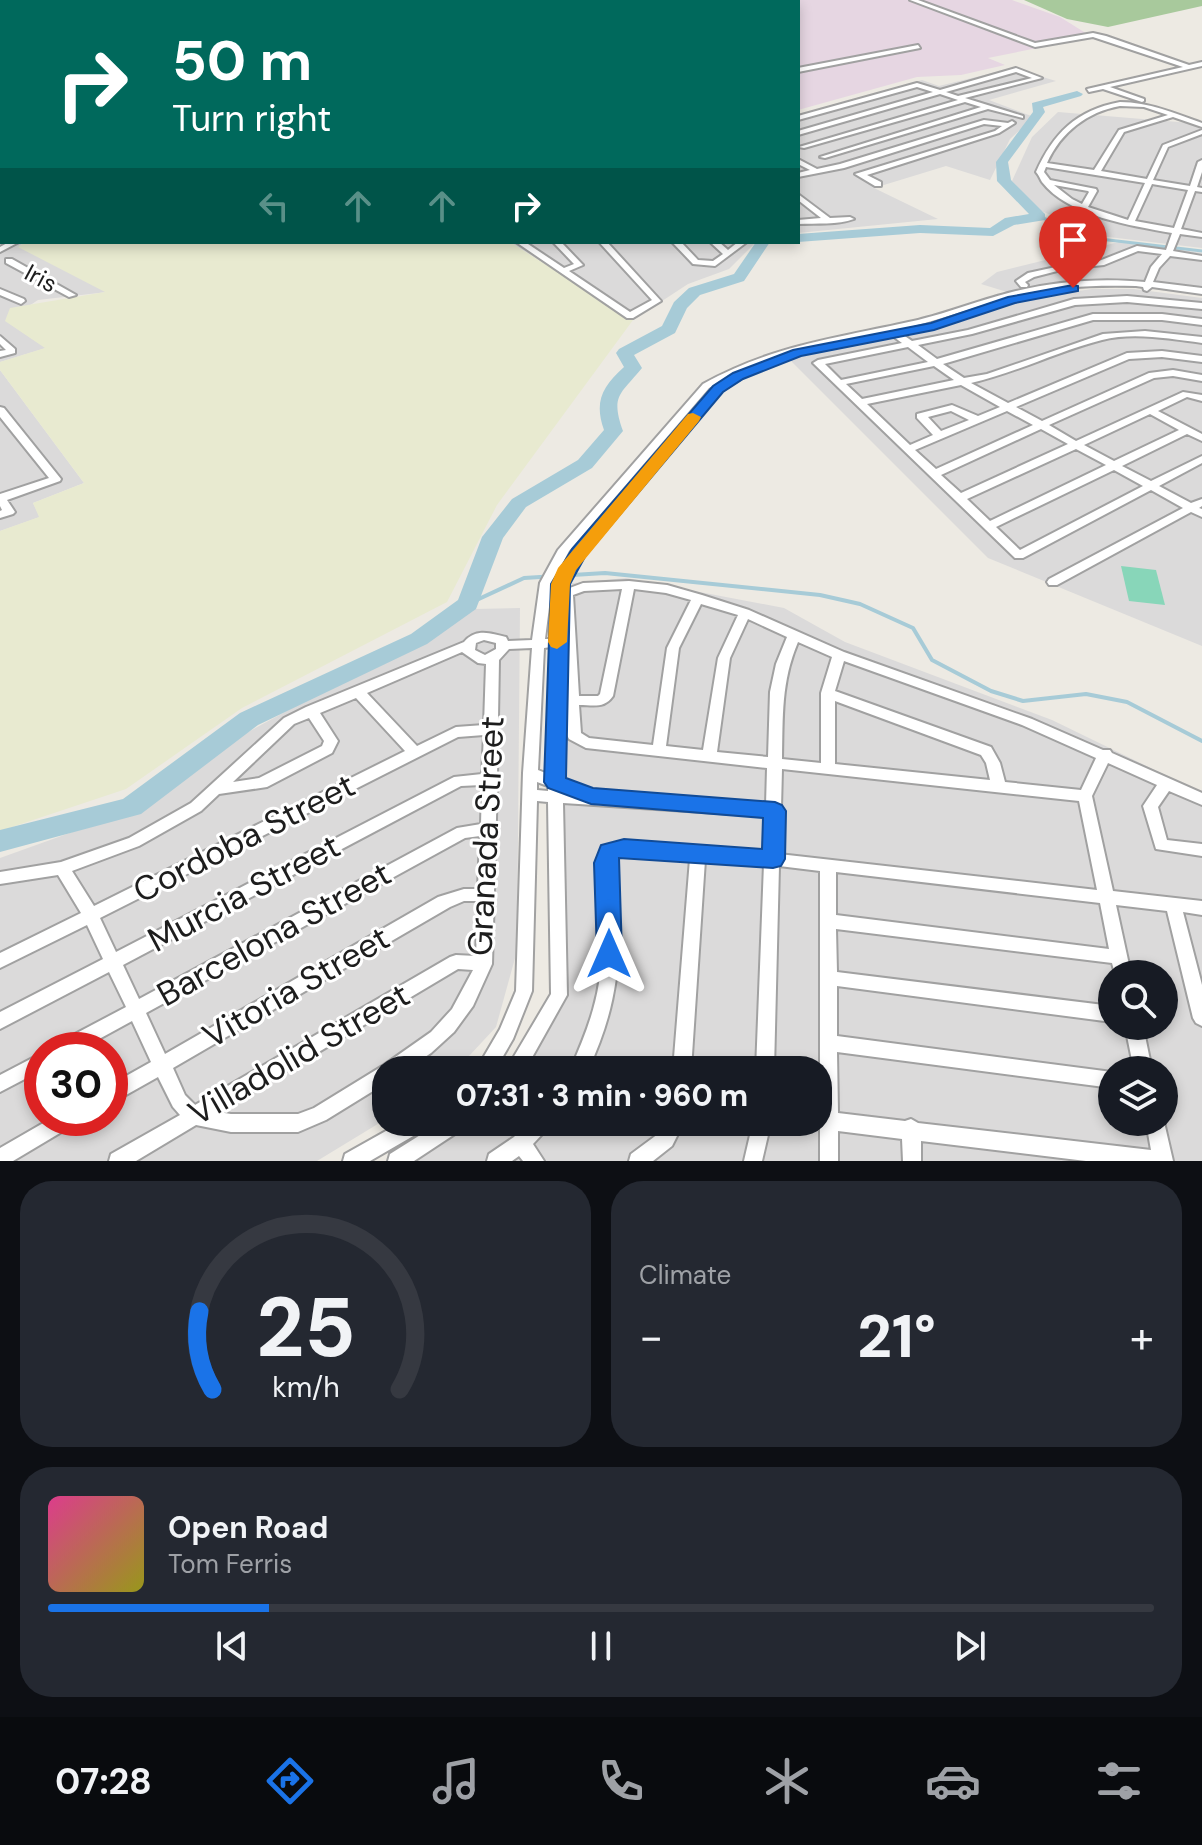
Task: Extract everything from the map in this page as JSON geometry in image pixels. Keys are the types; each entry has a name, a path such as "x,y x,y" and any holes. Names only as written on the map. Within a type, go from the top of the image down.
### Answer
{"street":[{"path":"913,0 1035,45 1093,35 1189,67"},
{"path":"800,70 918,47"},
{"path":"1089,90 1202,64"},
{"path":"800,132 1016,70 1039,78 800,146"},
{"path":"800,117 917,85 1024,115 1009,125 860,175"},
{"path":"1104,87 1202,123"},
{"path":"1202,123 1133,104 1095,112 1069,124 1042,164 1040,172 1045,181 1084,207 1131,222 1202,235"},
{"path":"823,157 987,107"},
{"path":"1096,173 1121,131 1173,115"},
{"path":"800,175 841,166 984,122 1009,125"},
{"path":"1131,222 1165,146 1202,132"},
{"path":"800,146 878,184"},
{"path":"800,162 818,172"},
{"path":"1153,287 1164,273 1167,256 1202,162"},
{"path":"1042,164 1202,190"},
{"path":"1045,181 1093,191 1084,207"},
{"path":"800,198 829,221"},
{"path":"800,222 850,219"},
{"path":"523,244 630,316 657,301 605,244"},
{"path":"559,244 579,265 563,271"},
{"path":"678,244 696,262 715,264 740,244"},
{"path":"716,244 728,254"},
{"path":"2,248 4,263"},
{"path":"1024,285 1020,281 1031,275 1101,263 1127,250 1202,258"},
{"path":"1153,287 1153,271 1167,256"},
{"name":"Iris","path":"4,263 72,295"},
{"path":"1153,271 1164,273"},
{"path":"493,1056 507,1033 524,991 530,773 538,645 546,583 564,550 706,386 773,352 961,319 1012,300 1050,291 1153,287 1202,293"},
{"path":"0,292 21,301"},
{"path":"1202,306 1127,299 1074,302 910,345 818,363 1019,555 1202,459"},
{"path":"838,383 935,363 1093,317 1162,317 1202,322"},
{"path":"523,1056 559,995 556,790 557,643 561,584 567,568 718,389 779,358 892,332 961,381 1151,486 1198,508"},
{"path":"859,403 1024,366 1103,337 1145,334 1202,340"},
{"path":"0,339 12,351 0,354"},
{"path":"909,449 1127,356 1162,354 1202,359"},
{"path":"934,474 1152,375 1173,373 1202,378"},
{"path":"960,498 1186,394 1202,398"},
{"path":"940,436 921,416 952,408 978,420"},
{"path":"0,410 56,479 0,497 4,513"},
{"path":"1151,411 1202,438"},
{"path":"989,526 1187,430"},
{"path":"1053,582 1198,508"},
{"path":"571,700 601,701 606,696 629,585"},
{"path":"1085,796 586,743 574,735 567,593 583,587 629,585 667,589 745,613 839,655 1027,722 1202,799"},
{"path":"659,749 673,648 698,598"},
{"path":"709,756 724,658 745,613"},
{"path":"0,878 62,868 134,842 176,821 219,789 276,729 311,710 467,645 483,635 497,637 499,652"},
{"path":"766,1056 777,692 782,664 794,636"},
{"path":"467,645 474,657 557,643"},
{"name":"Granada Street","path":"413,1056 455,1023 467,1005 484,964 492,730 499,652"},
{"path":"828,767 828,693 831,674 839,655"},
{"path":"357,690 414,752"},
{"path":"828,693 986,751 993,763 998,785"},
{"path":"219,789 262,783 327,749 331,741 311,710"},
{"name":"Cordoba Street","path":"0,961 456,732 492,730"},
{"path":"1105,754 1085,796 1120,960"},
{"path":"530,773 556,790"},
{"name":"Murcia Street","path":"0,1021 459,781 491,779"},
{"path":"1167,783 1150,806 1161,845 1202,850"},
{"path":"530,795 556,790 591,796 775,811"},
{"name":"Barcelona Street","path":"95,1032 462,832 489,829"},
{"path":"585,1056 608,1004 610,928 606,863 609,851 624,848 773,859 1202,908"},
{"path":"683,1056 698,854"},
{"path":"827,1056 828,865"},
{"path":"62,868 91,916 179,1101 193,1116"},
{"name":"Vitoria Street","path":"128,1085 444,902 464,895 487,895"},
{"path":"1173,904 1202,1018"},
{"path":"828,921 1098,962"},
{"name":"Villadolid Street","path":"118,1161 456,962 484,964"},
{"path":"828,978 1098,1012"},
{"path":"828,1043 1098,1078"},
{"path":"0,1084 24,1071"},
{"name":"Granada Street","path":"193,1116 231,1123 298,1123 320,1114 372,1082"},
{"path":"832,1122 911,1128 1087,1156 1163,1161 1158,1136"},
{"path":"911,1128 912,1161"},
{"path":"0,1158 38,1136"},
{"path":"352,1161 396,1136"},
{"path":"397,1161 435,1136"},
{"path":"496,1161 528,1136"},
{"path":"638,1161 667,1136"},
{"path":"753,1161 759,1136"},
{"path":"825,1136 829,1161"},
{"path":"521,1143 535,1161"}],"shaded area":[{"path":"800,0 1012,0 1060,17 1092,37 988,58 1005,65 961,75 917,77 800,109"},
{"path":"1013,68 1056,81 989,100 1034,117 1010,139 990,180 946,166 874,188 938,219 800,233 800,114 922,80 939,86"},
{"path":"1058,112 1202,124 1202,248 1100,236 1039,210 1012,181 1032,137"},
{"path":"1123,241 1202,253 1202,288 1104,280 1057,283 1007,292 981,284 997,272"},
{"path":"0,244 22,244 19,246 107,292 38,300 6,321 46,348 0,362"},
{"path":"513,244 754,244 729,269 688,284 633,320"},
{"path":"1092,289 1134,289 1202,298 1202,646 988,558 787,357 964,321 1021,300"},
{"path":"0,370 84,483 33,503 40,517 0,531"},
{"path":"626,578 784,608 845,642 1052,720 1202,793 1202,1161 406,1161 441,1136 832,1136 832,1056 522,1056 555,1001 557,768 552,585"},
{"path":"520,608 517,951 496,1027 469,1056 372,1056 372,1128 317,1161 0,1161 0,858 103,821 146,797 176,771 475,609"}],"green space":[{"path":"1024,0 1202,0 1202,6 1108,27 1067,19"},
{"path":"22,244 513,244 633,320 497,505 447,602 242,708 126,789 0,831 0,531 39,517 33,503 84,483 0,370 0,362 45,348 5,321 10,308 105,292 18,247"},
{"path":"1121,566 1156,570 1165,605 1129,601"}],"waterway":[{"path":"800,238 920,229 993,232 1010,221 1040,217 1004,181 1002,162 1039,112 1036,105 1077,94"},
{"path":"1040,217 1100,239 1202,251"},
{"path":"0,841 131,807 249,719 419,639 468,604 493,537 519,503 585,464 614,431 607,402 612,389 633,368 625,353 669,329 680,306 695,292 714,283 739,278 762,244"},
{"path":"468,604 524,578 605,573 820,595 860,604 913,628 932,660 991,691 1023,701 1086,694 1127,702 1202,741"}],"slow traffic":[{"path":"557,642 561,584 567,568 693,417"}],"route":[{"path":"609,954 606,863 609,851 624,848 773,859 775,811 591,796 555,782 558,618 561,584 567,568 718,389 738,376 762,364 798,353 934,326 1012,300 1073,288"}]}
